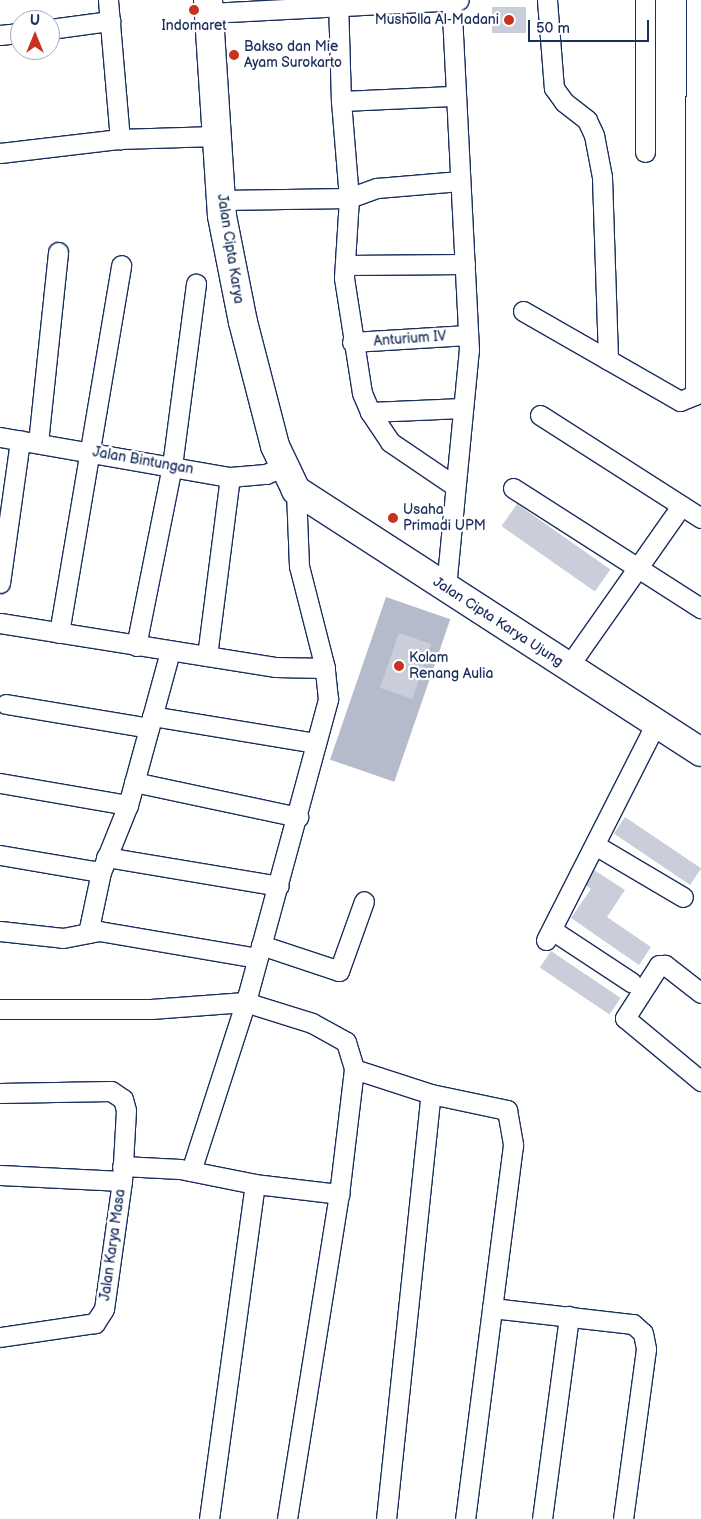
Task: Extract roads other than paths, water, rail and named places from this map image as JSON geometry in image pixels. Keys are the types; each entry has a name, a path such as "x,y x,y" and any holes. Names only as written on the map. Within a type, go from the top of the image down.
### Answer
{"main road":[{"name":"Jalan Cipta Karya","path":"209,6 214,136 221,200 244,328 274,446 296,490"},
{"name":"Jalan Cipta Karya Ujung","path":"296,490 701,752"}],"street":[{"path":"108,0 120,139"},
{"path":"447,577 468,335 454,96 451,0"},
{"path":"209,6 459,0"},
{"path":"547,0 554,88 564,102 587,120 594,135 602,178 608,360"},
{"path":"645,0 645,152"},
{"path":"523,311 680,402 695,395 698,61 696,0"},
{"path":"338,2 341,101 349,198 348,265 344,278 352,342 370,412 390,442 455,486"},
{"path":"60,28 110,20"},
{"path":"341,101 454,96"},
{"path":"0,154 120,139 214,136"},
{"path":"221,200 349,198 377,188 460,181"},
{"path":"0,583 29,442 58,252"},
{"path":"348,265 464,264"},
{"path":"59,634 121,265"},
{"path":"136,646 172,466 196,284"},
{"name":"Anturium IV","path":"352,342 468,335"},
{"path":"370,412 463,408"},
{"path":"540,415 701,518"},
{"name":"Jalan Bintungan","path":"0,437 90,451 230,477 266,474 284,466"},
{"path":"207,656 230,477"},
{"path":"513,488 701,608"},
{"path":"191,1171 245,1002 298,817 315,743 328,699 325,668 299,566 296,490"},
{"path":"568,667 681,506"},
{"path":"0,623 59,634 274,667 325,668"},
{"path":"88,933 103,864 128,805 170,651"},
{"path":"6,704 315,743"},
{"path":"631,982 549,935 656,723"},
{"path":"134,782 298,817"},
{"path":"0,783 128,805"},
{"path":"595,845 683,897"},
{"path":"0,855 103,864 278,886"},
{"path":"0,931 63,938 88,933 121,934 259,952 339,971 364,901"},
{"path":"701,993 665,965 659,966 625,1018 701,1081"},
{"path":"0,1009 151,1009 245,1002 284,1012 333,1033 346,1042 354,1069 338,1194 287,1519"},
{"path":"354,1069 431,1094 507,1110 513,1145 465,1519"},
{"name":"Jalan Karya Masa","path":"0,1093 111,1091 123,1099 122,1174 109,1286 104,1309 95,1323 0,1337"},
{"path":"386,1519 431,1094"},
{"path":"0,1175 122,1174 191,1171 255,1184 338,1194"},
{"path":"209,1519 255,1184"},
{"path":"492,1308 633,1324 643,1332 646,1349 623,1519"},
{"path":"542,1519 569,1316"}],"water":[{"name":"Kolam Renang Aulia","path":"386,597 450,619 394,782 330,760"}],"place":[{"name":"Indomaret","path":"194,10"},
{"name":"Musholla Al-Madani","path":"509,20"},
{"name":"Bakso dan Mie Ayam Surokarto","path":"234,55"},
{"name":"Usaha Primadi UPM","path":"393,518"},
{"name":"Kolam Renang Aulia","path":"399,666"}]}
